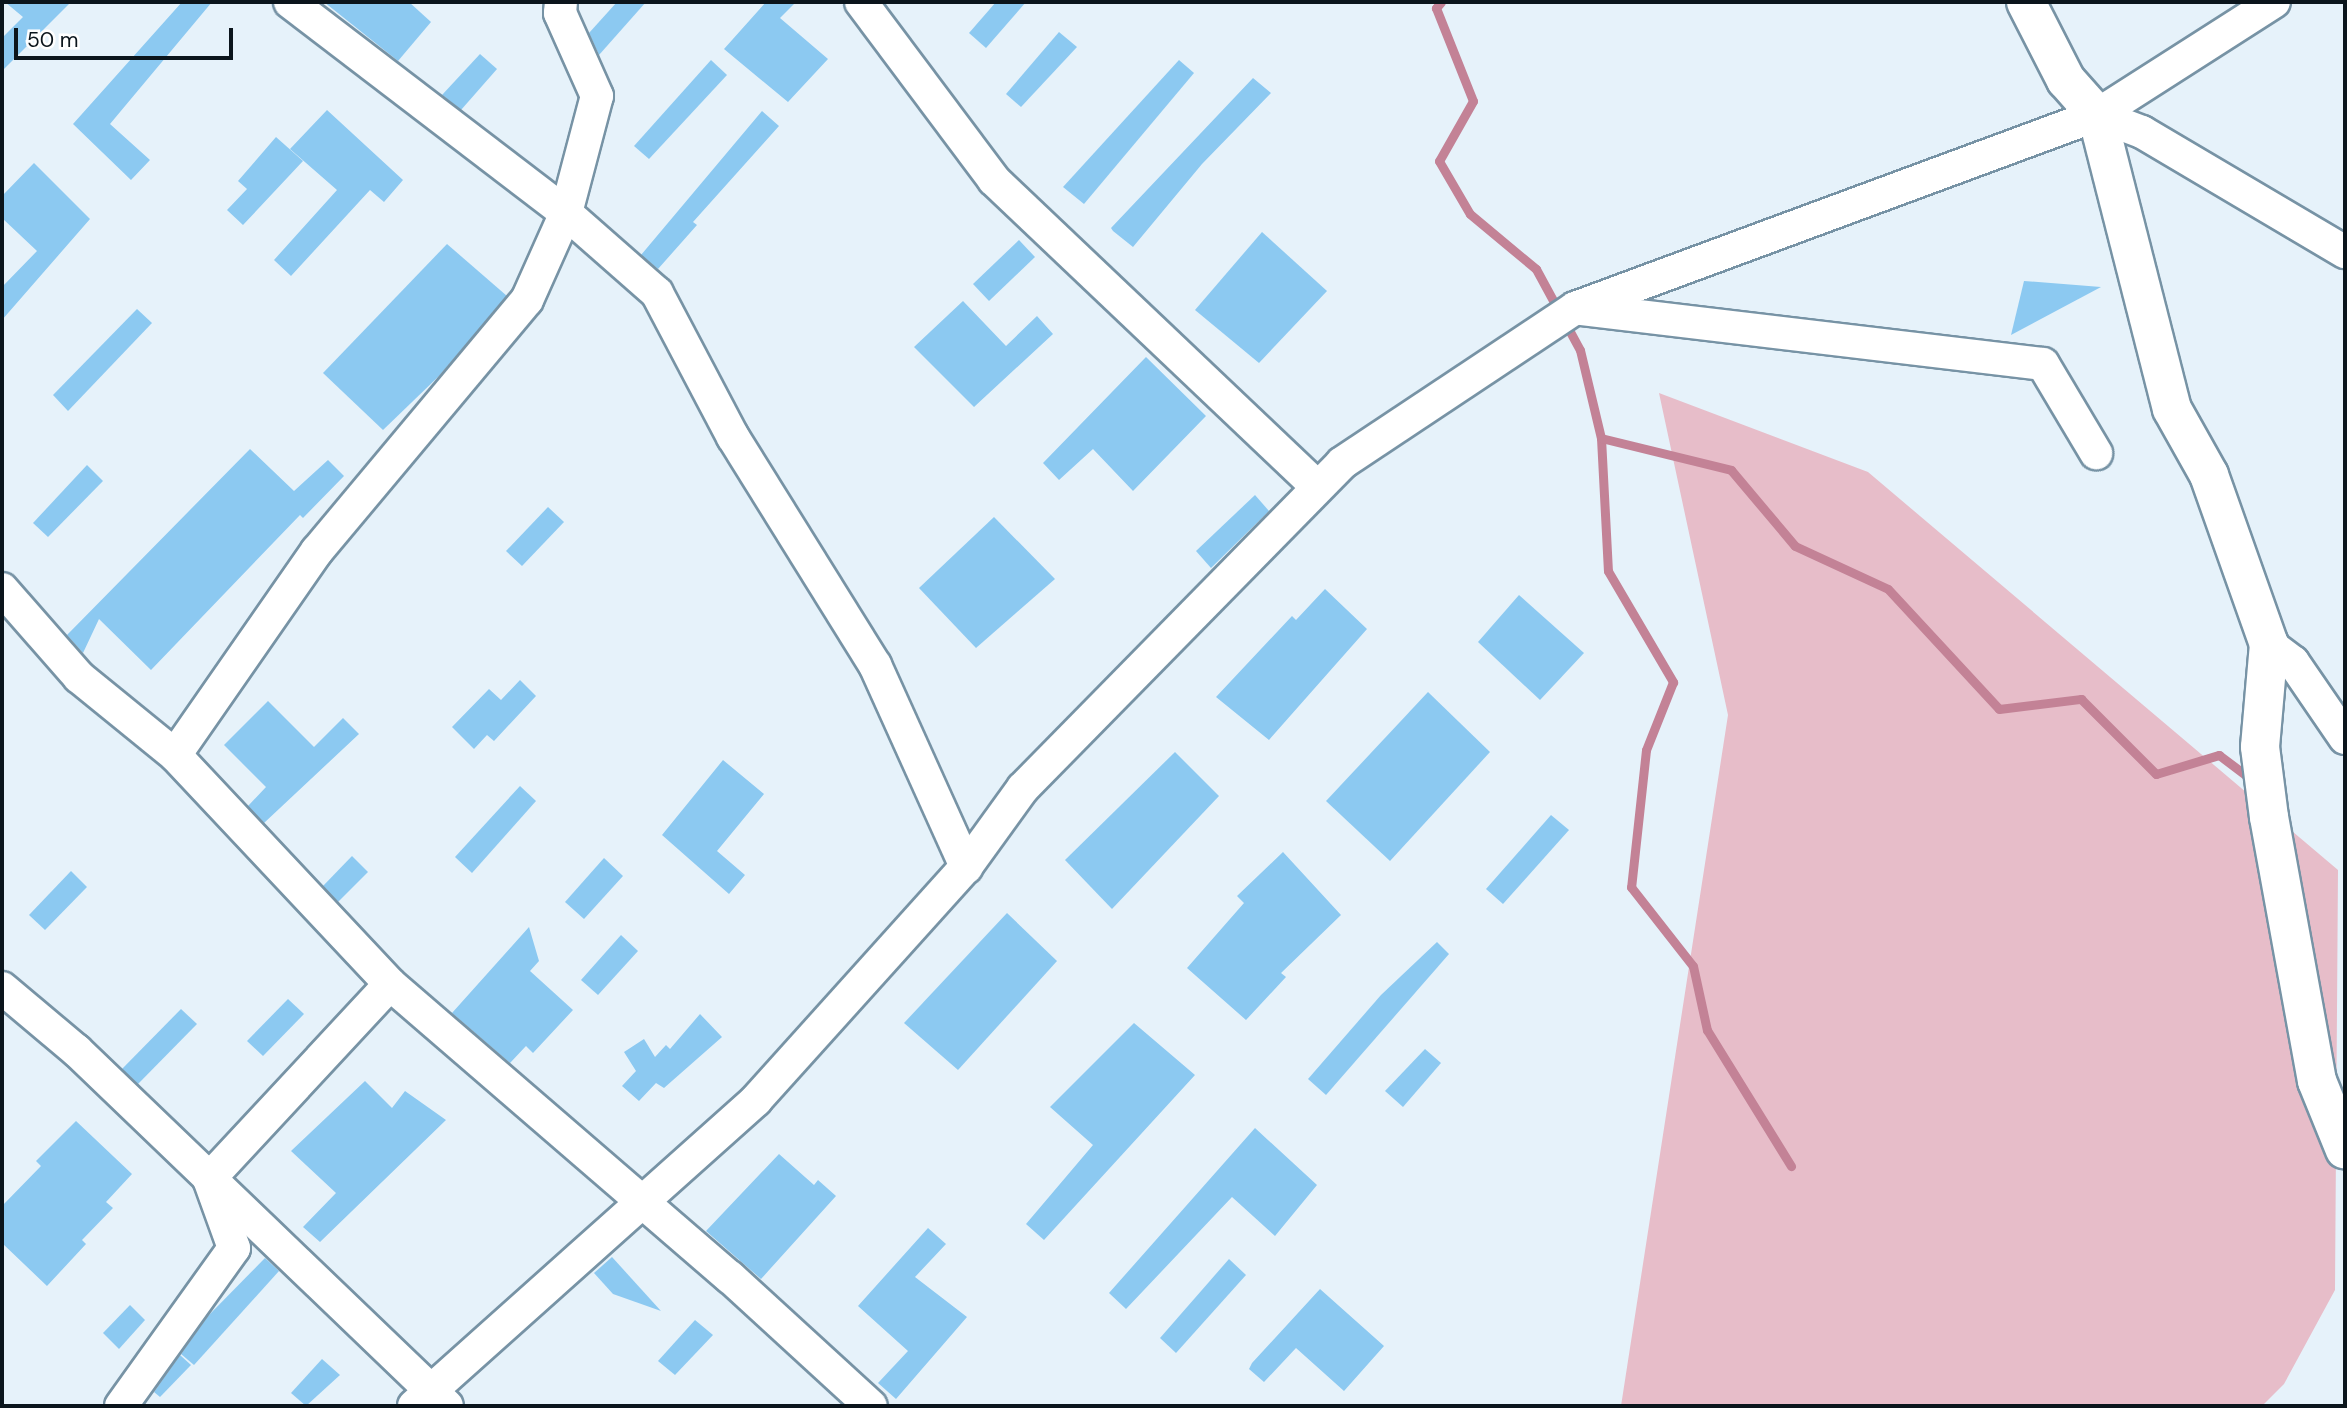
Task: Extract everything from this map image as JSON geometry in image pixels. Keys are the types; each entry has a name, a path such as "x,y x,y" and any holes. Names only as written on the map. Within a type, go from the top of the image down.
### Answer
{"street":[{"path":"290,2 566,213 657,293 733,437 875,665 966,867"},
{"path":"175,755 317,551 527,300 566,213 597,96 559,13 561,2"},
{"path":"860,2 994,180 1318,487"},
{"path":"2026,2 2066,80 2097,115 2172,409 2209,475 2269,644 2260,747 2269,817 2317,1081 2345,1150"},
{"path":"2,988 76,1051 209,1179 431,1401 641,1203 756,1100 966,867 1023,788 1342,463 1575,308 2097,115 2273,2"},
{"path":"2097,115 2142,132 2345,252"},
{"path":"1575,308 2043,364 2096,453"},
{"path":"2,589 79,677 175,755 390,984 730,1277 871,1406"},
{"path":"2269,644 2293,662 2345,738"},
{"path":"209,1179 390,984"},
{"path":"121,1406 234,1248 209,1179"}],"shaded area":[{"path":"1659,393 1868,472 2338,870 2335,1290 2284,1384 2262,1406 1621,1406 1728,715"}],"building":[{"path":"5,2 71,2 2,71 2,38 23,17"},
{"path":"182,2 212,2 110,124 150,160 131,180 73,124"},
{"path":"324,2 409,2 431,22 398,61"},
{"path":"617,2 646,2 599,55 589,33"},
{"path":"766,2 796,2 780,18 828,59 788,102 724,49"},
{"path":"996,2 1026,2 986,48 969,33"},
{"path":"1059,32 1077,47 1021,107 1006,94"},
{"path":"480,54 497,69 461,110 442,95"},
{"path":"711,60 727,75 649,159 634,146"},
{"path":"1179,60 1194,73 1084,204 1063,187"},
{"path":"1253,78 1271,93 1202,164 1133,247 1113,231 1111,228"},
{"path":"327,110 403,180 384,202 370,190 291,276 274,260 337,190 290,149"},
{"path":"762,111 779,126 693,222 697,225 658,269 641,255"},
{"path":"276,137 303,161 243,225 227,210 247,189 238,181"},
{"path":"34,163 90,219 2,320 2,287 37,251 2,218 2,196"},
{"path":"1262,232 1327,291 1259,363 1195,310"},
{"path":"1019,240 1035,257 989,301 973,284"},
{"path":"447,244 507,296 439,376 383,430 323,373"},
{"path":"2024,281 2101,287 2011,335"},
{"path":"963,301 1006,346 1037,316 1053,334 974,407 914,347"},
{"path":"137,309 152,323 68,411 53,395"},
{"path":"1146,357 1206,416 1133,491 1093,449 1059,480 1043,463"},
{"path":"250,449 294,491 328,460 344,476 303,518 300,515 151,670 99,619 83,653 67,635"},
{"path":"87,465 103,481 48,537 33,523"},
{"path":"1255,495 1269,511 1211,568 1196,551"},
{"path":"548,507 564,522 522,566 506,551"},
{"path":"994,517 1055,579 976,648 919,588"},
{"path":"1325,589 1367,629 1269,740 1216,697 1292,616 1296,620"},
{"path":"1519,595 1584,653 1540,700 1478,642"},
{"path":"520,680 536,696 494,741 487,735 474,749 452,727 489,689 501,700"},
{"path":"1428,692 1490,752 1390,861 1326,801"},
{"path":"268,701 314,747 343,718 359,734 264,823 248,806 266,787 224,745"},
{"path":"1175,752 1219,796 1112,909 1065,860"},
{"path":"723,760 764,794 717,851 745,875 729,894 662,835"},
{"path":"520,786 536,801 472,873 455,857"},
{"path":"1551,815 1569,830 1503,904 1486,889"},
{"path":"1283,852 1341,915 1281,973 1286,977 1246,1020 1187,968 1244,903 1237,896"},
{"path":"352,856 368,872 338,902 323,886"},
{"path":"604,858 623,876 584,919 565,902"},
{"path":"71,871 87,887 45,930 29,915"},
{"path":"1007,913 1057,961 958,1070 904,1023"},
{"path":"529,927 539,961 530,971 573,1010 533,1053 526,1046 510,1063 452,1013"},
{"path":"621,935 638,951 598,995 581,980"},
{"path":"1437,942 1449,954 1326,1095 1308,1079 1381,995"},
{"path":"288,999 304,1014 263,1056 247,1041"},
{"path":"181,1009 197,1024 138,1084 122,1069"},
{"path":"700,1014 722,1037 664,1088 656,1083 639,1101 622,1086 636,1071 624,1052 644,1039 655,1057 666,1045 670,1049"},
{"path":"1134,1023 1195,1075 1044,1240 1026,1224 1093,1145 1050,1107"},
{"path":"1425,1049 1441,1063 1403,1107 1385,1091"},
{"path":"365,1081 392,1108 405,1091 446,1120 320,1242 303,1227 336,1193 291,1151"},
{"path":"76,1121 132,1174 106,1202 113,1208 82,1240 86,1244 47,1286 2,1243 2,1206 41,1166 36,1161"},
{"path":"1255,1128 1317,1185 1275,1236 1232,1197 1126,1309 1109,1293"},
{"path":"779,1154 814,1185 818,1180 836,1196 761,1279 706,1231"},
{"path":"928,1228 946,1244 915,1277 967,1317 896,1399 878,1383 908,1351 858,1306"},
{"path":"612,1257 661,1311 613,1294 594,1273"},
{"path":"265,1258 279,1271 194,1365 181,1354 208,1316"},
{"path":"1229,1259 1246,1275 1176,1353 1160,1338"},
{"path":"1320,1289 1384,1346 1344,1391 1296,1348 1264,1382 1249,1369 1252,1363"},
{"path":"130,1305 145,1320 119,1349 103,1333"},
{"path":"695,1320 713,1335 675,1375 658,1361"},
{"path":"180,1355 191,1365 160,1397 154,1392"},
{"path":"322,1359 340,1375 306,1406 291,1393"}],"waterway":[{"path":"1441,2 1436,8 1473,101 1439,161 1470,214 1536,269 1580,350 1601,438 1608,571 1673,682 1646,750 1631,887 1693,966 1707,1030 1791,1166"},
{"path":"1601,438 1731,470 1795,546 1888,589 1999,709 2081,699 2156,774 2219,755 2247,776"}]}
